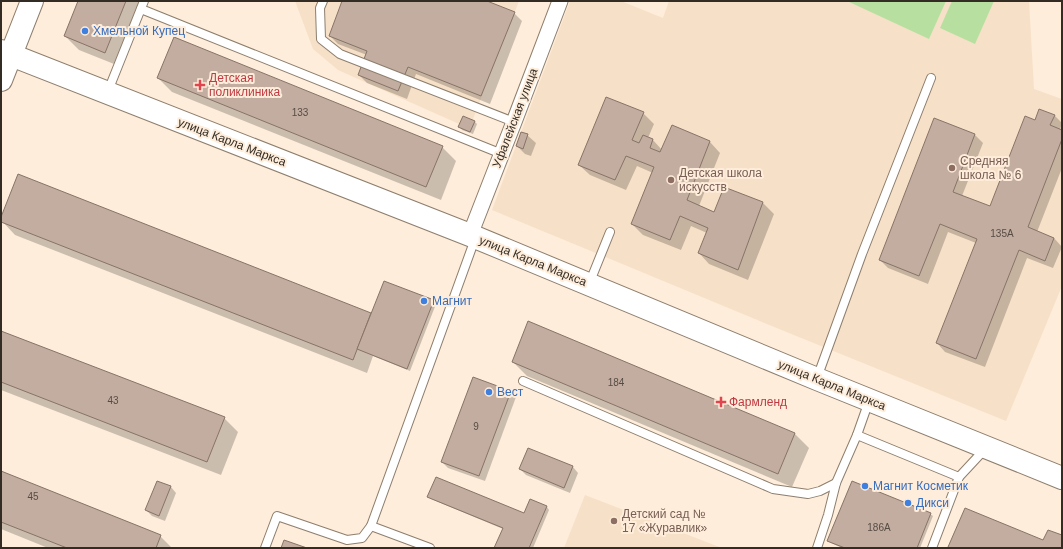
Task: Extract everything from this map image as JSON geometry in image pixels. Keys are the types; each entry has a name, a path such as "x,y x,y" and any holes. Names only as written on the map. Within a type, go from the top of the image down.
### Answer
{"street":[{"path":"1,80 6,53 32,1"},
{"name":"Уфалейская улица","path":"473,237 502,154 560,1"},
{"name":"улица Карла Маркса","path":"6,53 473,237 1062,478"}],"lane":[{"path":"107,93 144,1"},
{"path":"324,1 320,8 320,39 340,54 514,122"},
{"path":"141,9 502,154"},
{"path":"817,379 862,254 931,78"},
{"path":"589,284 610,232"},
{"path":"265,548 277,516 347,540 362,538 371,526 473,237"},
{"path":"523,381 772,488 808,494 820,491 836,483"},
{"path":"817,548 828,515 836,483 857,435 869,400"},
{"path":"857,435 959,477"},
{"path":"932,548 959,477 986,448"},
{"path":"371,526 430,548"}],"shaded area":[{"path":"295,1 519,1 473,119 475,121 470,132 458,127 459,124 338,70 313,49"},
{"path":"570,1 621,1 663,18 669,1 1029,1 1034,89 1062,99 1062,286 1006,421 492,210"},
{"name":"Детский сад № 17 «Журавлик»","path":"585,495 722,548 564,548"}],"green space":[{"path":"847,1 946,1 929,39"},
{"path":"952,1 994,1 975,44 940,28"}],"building":[{"path":"78,1 126,1 105,53 64,36"},
{"path":"342,1 487,1 515,12 481,96 408,67 398,91 358,75 367,51 329,36"},
{"path":"174,37 443,146 426,187 157,78"},
{"path":"606,97 644,112 632,140 639,143 643,135 653,139 650,148 660,152 672,125 710,141 687,200 714,212 724,187 763,202 738,270 698,253 708,228 680,216 670,240 631,224 654,167 626,156 615,180 578,165"},
{"path":"1039,109 1055,115 1050,125 1062,130 1062,139 1028,227 1054,238 1045,261 1019,250 976,359 936,343 977,239 940,224 919,276 879,260 934,118 975,134 953,192 990,206 1025,116 1035,120"},
{"path":"463,116 475,121 470,132 458,127"},
{"path":"521,132 528,134 523,149 516,146"},
{"path":"18,174 371,313 353,360 1,222 1,217"},
{"path":"384,281 434,300 407,369 357,349"},
{"path":"528,321 795,433 778,474 512,362"},
{"path":"1,331 225,417 207,462 1,382"},
{"path":"473,377 511,391 479,476 441,462"},
{"path":"528,448 573,466 564,488 519,469"},
{"path":"1,471 161,535 156,548 67,548 1,522"},
{"path":"436,477 524,513 530,499 547,506 529,548 494,548 503,528 427,497"},
{"path":"157,481 171,486 159,516 145,510"},
{"path":"852,481 931,513 917,548 845,548 827,541"},
{"path":"965,508 1043,540 1048,530 1062,535 1062,548 948,547"},
{"path":"284,540 307,548 281,548"}],"place":[{"name":"Хмельной Купец","path":"85,31"},
{"name":"Детская поликлиника","path":"200,85"},
{"name":"Средняя школа № 6","path":"952,168"},
{"name":"Детская школа искусств","path":"671,180"},
{"name":"Магнит","path":"424,301"},
{"name":"Вест","path":"489,392"},
{"name":"Фармленд","path":"721,402"},
{"name":"Магнит Косметик","path":"865,486"},
{"name":"Дикси","path":"908,503"},
{"name":"Детский сад № 17 «Журавлик»","path":"614,521"}]}
